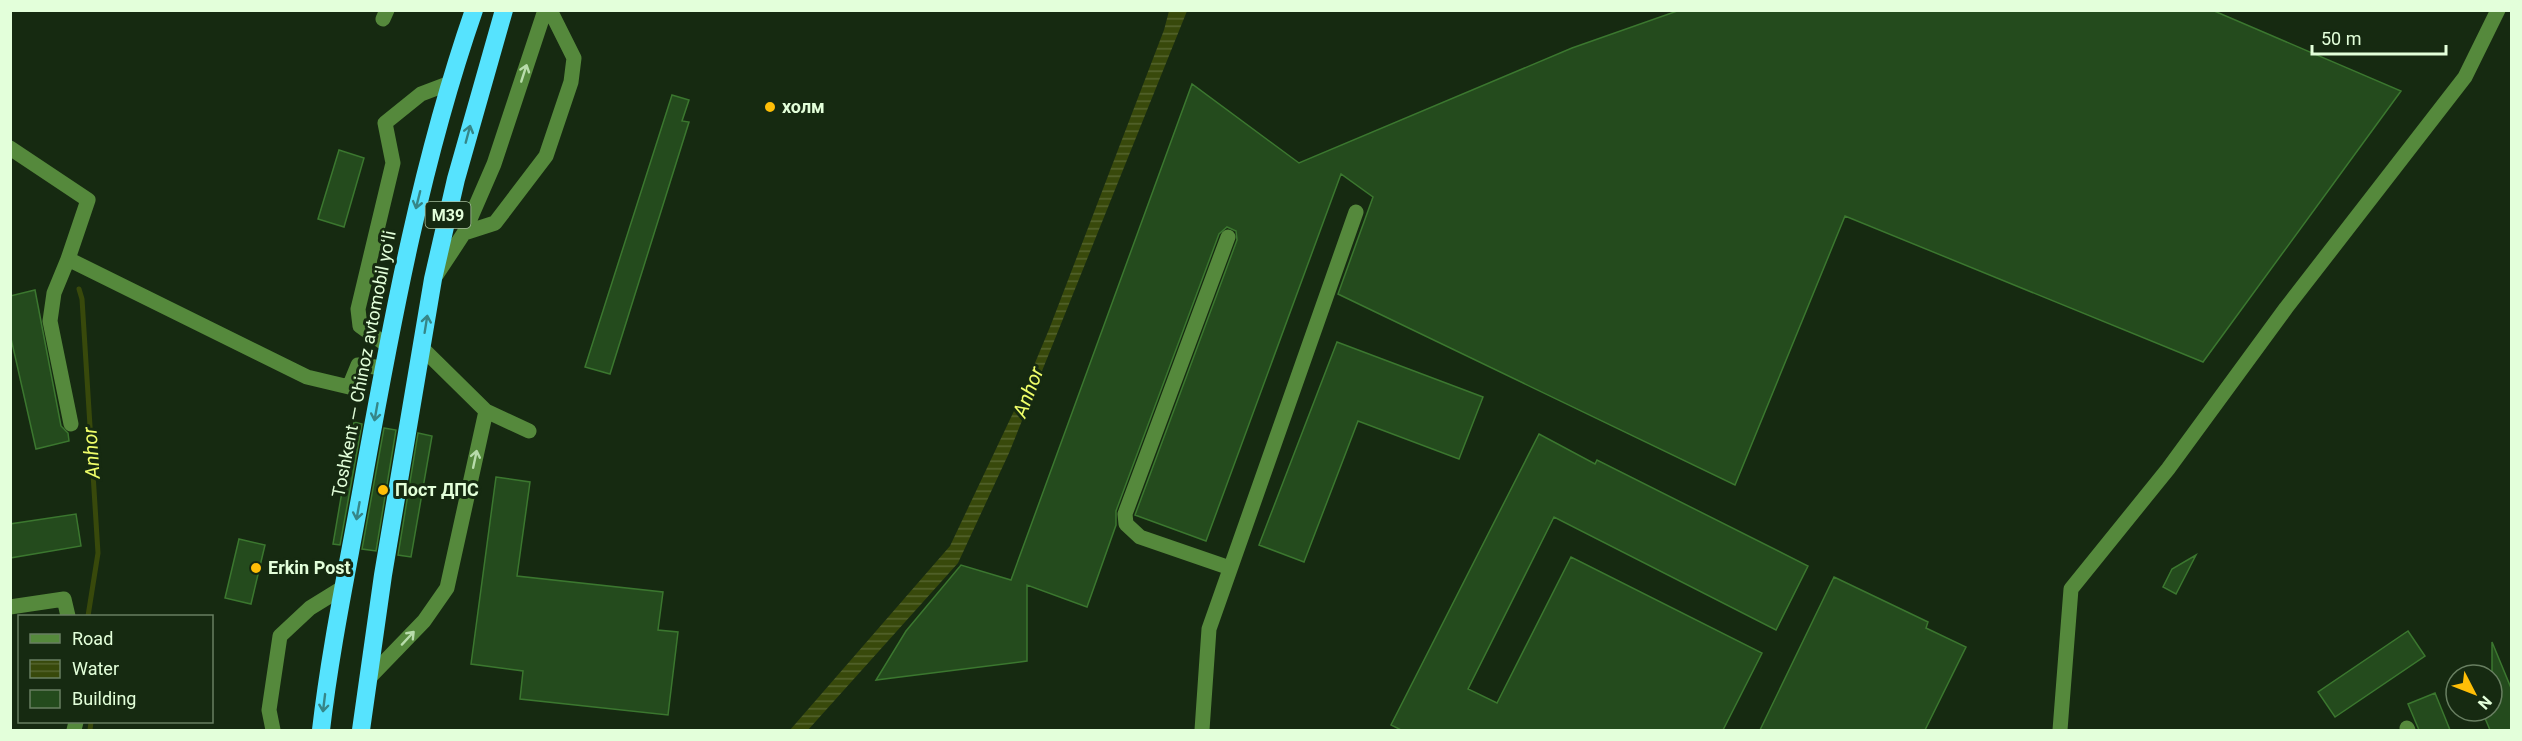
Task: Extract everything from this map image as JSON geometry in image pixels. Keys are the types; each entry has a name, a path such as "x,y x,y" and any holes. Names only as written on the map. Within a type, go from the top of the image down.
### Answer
{"highway":[{"name":"Toshkent — Chinoz avtomobil yoʻli","path":"321,730 344,587 413,219 450,83 474,10"},
{"name":"M39","path":"361,730 433,279 456,179 504,10"}],"street":[{"name":"M39","path":"433,279 464,233 494,164 545,10"},
{"path":"464,233 495,223 546,156 571,82 574,58 550,10"},
{"path":"2060,730 2071,590 2168,469 2286,308 2465,77 2498,10"},
{"path":"388,346 360,326 358,309 393,163 385,123 421,94 450,83"},
{"path":"10,148 88,200 54,293 50,321 71,424"},
{"path":"1202,730 1209,629 1356,212"},
{"path":"1228,237 1125,514 1126,524 1140,537 1230,568"},
{"path":"68,259 307,377 349,387 358,365 384,368"},
{"path":"422,348 486,411 529,431"},
{"path":"368,680 423,621 447,588 486,411"},
{"path":"273,730 268,710 280,636 310,608 344,587"},
{"path":"10,607 64,599 68,615"}],"water":[{"path":"1169,11 1187,11 1009,453 958,563 808,730 790,730 950,546 1022,394 1050,327 1164,30"}],"building":[{"path":"1680,10 2212,10 2401,91 2203,362 1845,216 1735,485 1338,294 1373,197 1341,174 1206,541 1135,515 1237,240 1236,231 1227,227 1219,234 1116,511 1116,525 1087,607 1027,585 1027,661 876,680 906,631 961,565 1011,580 1192,84 1299,163 1572,48"},
{"path":"672,95 689,100 682,121 689,122 610,374 585,367"},
{"path":"339,150 364,158 344,227 318,219"},
{"path":"35,290 61,426 68,433 69,441 36,449 10,334 10,296"},
{"path":"1337,342 1483,397 1459,459 1358,421 1304,562 1259,545"},
{"path":"354,422 362,424 340,545 333,544"},
{"path":"384,428 396,430 376,551 362,549"},
{"path":"418,433 432,436 411,557 398,555"},
{"path":"1539,434 1595,464 1597,460 1808,566 1776,630 1554,517 1468,689 1497,703 1571,557 1762,653 1723,730 1401,730 1391,725"},
{"path":"496,477 530,482 517,576 663,592 658,630 678,632 668,715 520,699 523,671 471,664"},
{"path":"76,514 81,546 10,558 10,524"},
{"path":"239,539 265,545 251,604 225,598"},
{"path":"2196,555 2176,594 2163,587 2172,569"},
{"path":"1834,577 1928,622 1926,628 1966,647 1925,730 1760,730"},
{"path":"2408,631 2425,656 2335,717 2318,692"},
{"path":"2492,642 2501,663 2492,663"},
{"path":"2504,671 2511,688 2511,730 2490,730 2487,723 2504,723"},
{"path":"2435,693 2444,715 2444,723 2447,723 2450,730 2419,730 2408,704"}],"waterway":[{"name":"Anhor","path":"79,289 82,299 98,553 88,615"},
{"name":"Anhor","path":"90,730 91,723"}],"place":[{"name":"холм","path":"770,107"},
{"name":"Пост ДПС","path":"383,490"},
{"name":"Erkin Post","path":"256,568"}]}
